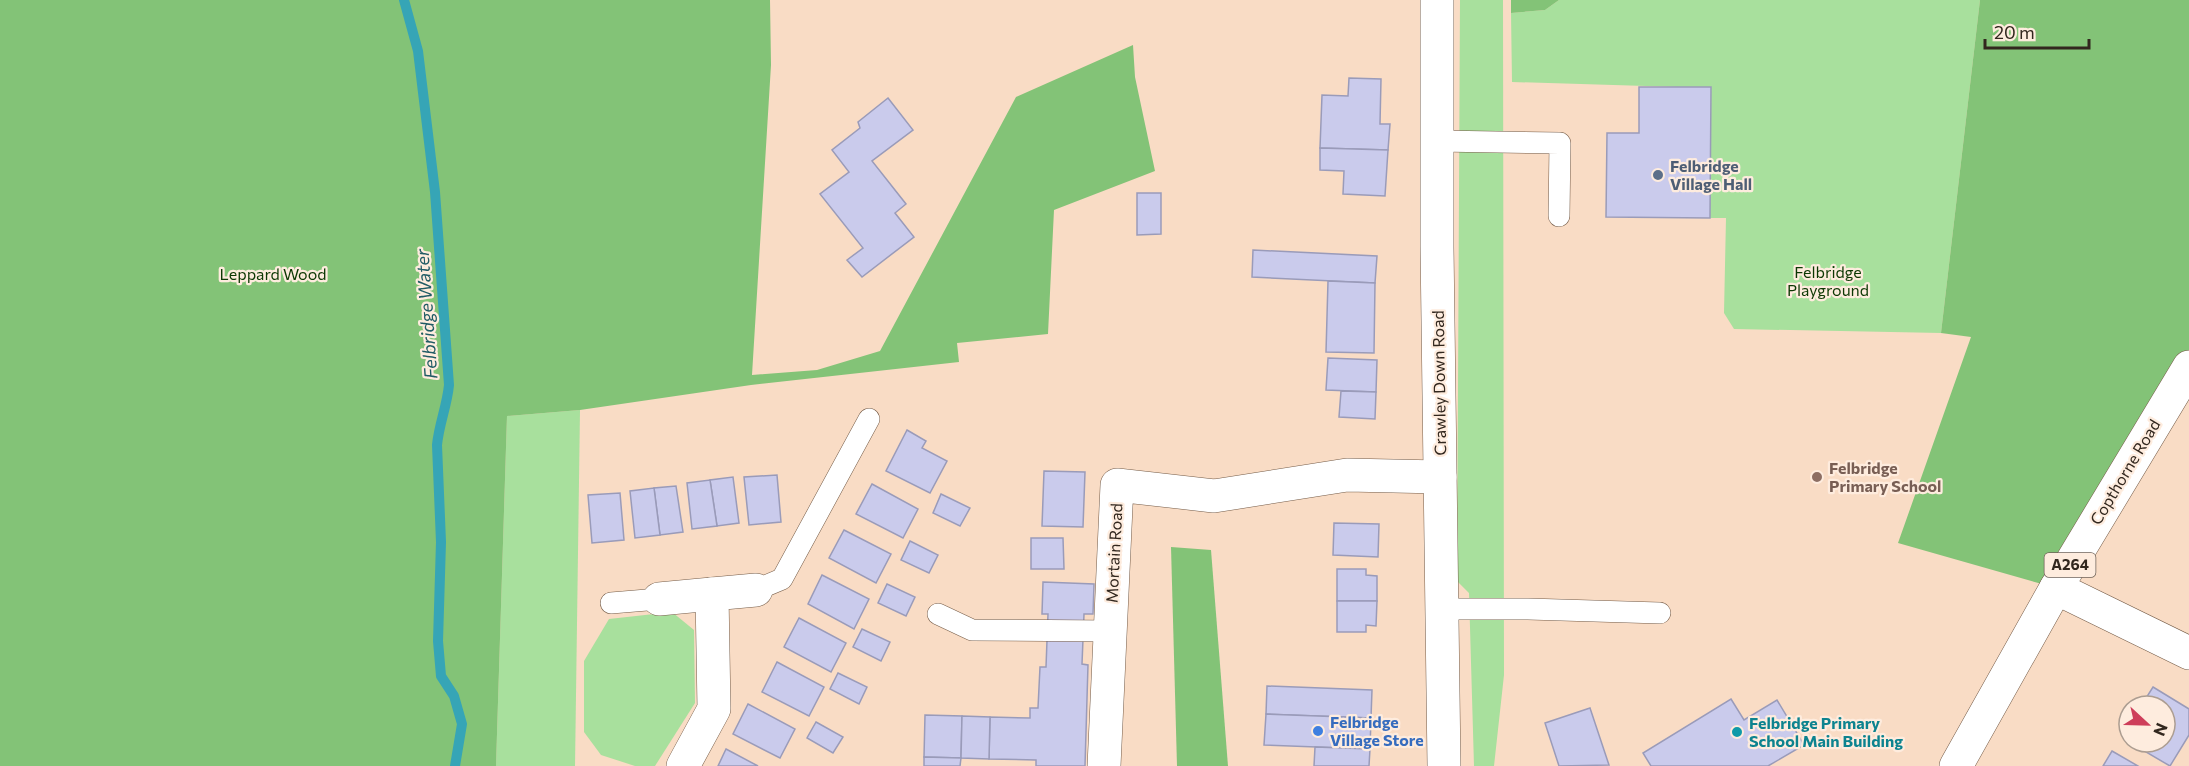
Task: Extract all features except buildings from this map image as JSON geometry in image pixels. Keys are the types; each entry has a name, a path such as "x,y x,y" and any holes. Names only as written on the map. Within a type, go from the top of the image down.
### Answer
{"main road":[{"name":"Crawley Down Road","path":"1437,0 1437,246 1444,766"},
{"name":"Copthorne Road","path":"1956,766 2056,588 2189,367"},
{"name":"Mortain Road","path":"1104,766 1117,485 1214,496 1347,475 1440,477"},
{"path":"2056,588 2189,653"},
{"path":"659,599 756,590"},
{"path":"684,766 714,709 712,594"}],"lane":[{"path":"1438,141 1560,143 1559,216"},
{"path":"756,590 782,579 868,419"},
{"path":"611,603 659,599"},
{"path":"1441,609 1660,613"},
{"path":"938,614 972,630 1110,631"}],"green space":[{"name":"Leppard Wood","path":"0,0 770,0 771,65 752,375 817,370 880,351 1016,97 1133,45 1135,77 1155,171 1054,210 1048,334 957,343 959,362 751,385 580,410 507,416 496,766 0,766"},
{"path":"1460,0 1503,0 1504,675 1494,766 1474,766 1469,593 1457,581"},
{"path":"1511,0 1559,0 1545,10 1511,13"},
{"name":"Felbridge Playground","path":"1559,0 1980,0 1941,333 1734,329 1724,313 1726,218 1710,218 1711,88 1512,82 1511,13 1545,10"},
{"path":"1980,0 2189,0 2189,367 2056,588 1898,543 1971,337 1941,333"},
{"path":"580,410 575,766 496,766 507,416"},
{"path":"1171,547 1211,550 1228,766 1177,766"},
{"path":"672,612 694,630 695,703 655,766 635,766 601,755 584,732 584,661 609,619"}],"waterway":[{"name":"Felbridge Water","path":"404,0 418,51 435,192 449,385 437,445 441,542 438,641 441,676 454,696 462,724 455,766"}],"place":[{"name":"Felbridge Village Hall","path":"1658,175"},
{"name":"Felbridge Primary School","path":"1817,477"},
{"name":"Felbridge Village Store","path":"1318,731"},
{"name":"Felbridge Primary School Main Building","path":"1737,732"}]}
